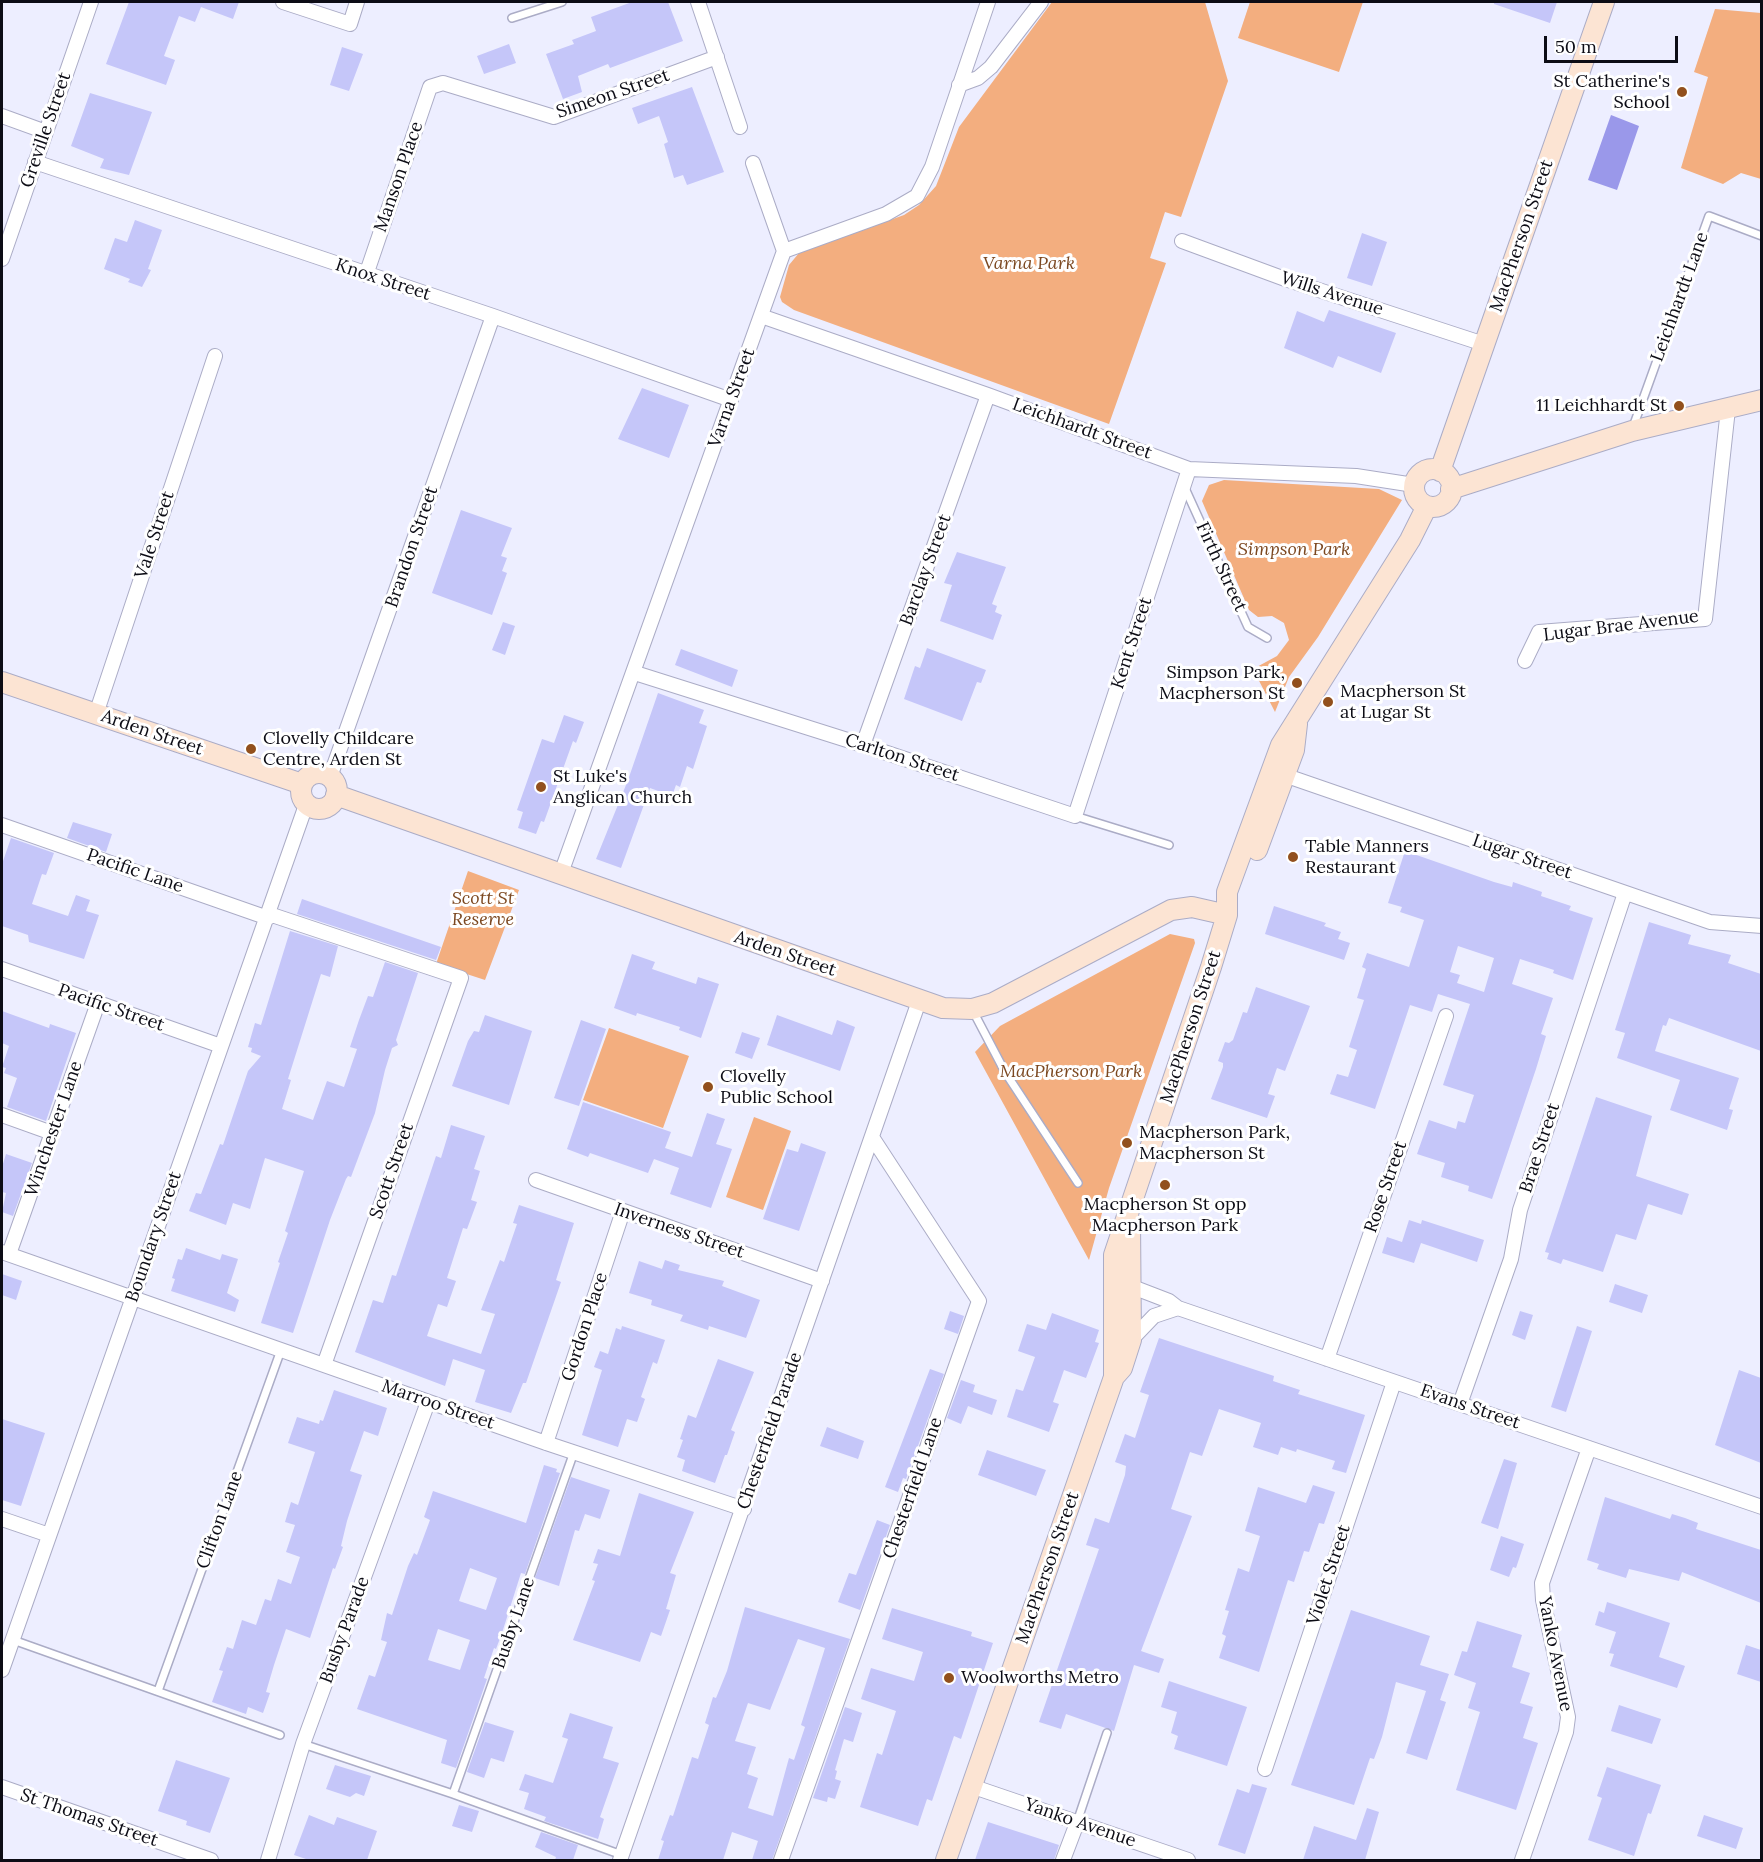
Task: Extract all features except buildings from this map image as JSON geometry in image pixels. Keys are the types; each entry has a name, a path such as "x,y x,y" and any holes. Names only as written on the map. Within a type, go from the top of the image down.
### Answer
{"main road":[{"name":"MacPherson Street","path":"1440,471 1604,2"},
{"path":"1451,489 1632,431 1761,400"},
{"path":"1424,471 1440,471 1449,478 1451,489 1446,500 1441,504 1427,506 1418,499 1414,485 1424,471"},
{"name":"MacPherson Street","path":"1227,915 1227,892 1281,745 1410,540 1427,506"},
{"name":"Arden Street","path":"2,682 302,784"},
{"name":"MacPherson Street","path":"1114,1377 1122,1368 1131,1340 1116,1246 1131,1207 1227,915 1239,898 1294,750 1297,721"},
{"path":"314,773 333,786 324,808 313,808 306,805 301,796 302,784 314,773"},
{"name":"Arden Street","path":"333,786 560,876 943,1008 972,1009 993,1003 1171,910 1192,907 1227,915"},
{"name":"MacPherson Street","path":"946,1860 1114,1377 1121,1288"}],"street":[{"name":"Greville Street","path":"2,259 91,2"},
{"path":"283,2 350,24 357,2"},
{"path":"698,2 740,127"},
{"path":"753,163 784,251 886,214 911,201 927,178 988,2"},
{"path":"959,85 978,78 992,68 1041,2"},
{"name":"Simeon Street","path":"438,84 443,83 554,117 717,57"},
{"name":"Manson Place","path":"366,275 430,87 438,84"},
{"path":"2,116 46,132"},
{"name":"Knox Street","path":"35,162 493,316 731,400"},
{"name":"Wills Avenue","path":"1182,241 1285,279 1484,344"},
{"name":"Varna Street","path":"560,876 635,673 784,251"},
{"name":"Brandon Street","path":"333,786 493,316"},
{"name":"Leichhardt Street","path":"761,316 988,395 1190,469 1356,476 1414,485"},
{"name":"Vale Street","path":"96,714 215,356"},
{"name":"Barclay Street","path":"863,745 988,395"},
{"name":"Lugar Brae Avenue","path":"1525,661 1539,632 1705,619 1728,409"},
{"name":"Kent Street","path":"1075,816 1190,469"},
{"name":"Carlton Street","path":"635,673 863,745 1075,816"},
{"name":"Lugar Street","path":"1284,776 1710,922 1761,926"},
{"name":"Boundary Street","path":"2,1670 306,805"},
{"name":"Pacific Lane","path":"2,825 268,916 461,978"},
{"name":"Brae Street","path":"1460,1404 1511,1259 1520,1210 1625,893"},
{"name":"Pacific Street","path":"2,969 221,1046"},
{"name":"Scott Street","path":"324,1365 461,978"},
{"name":"Chesterfield Parade","path":"621,1858 919,1001"},
{"name":"Winchester Lane","path":"5,1253 52,1133 98,1003"},
{"name":"Rose Street","path":"1327,1359 1446,1016"},
{"path":"2,1115 52,1133"},
{"name":"Chesterfield Lane","path":"781,1860 979,1301 872,1137"},
{"name":"Inverness Street","path":"536,1180 822,1281"},
{"name":"Gordon Place","path":"546,1443 623,1211"},
{"name":"Marroo Street","path":"5,1253 546,1443 744,1509"},
{"name":"Evans Street","path":"1121,1288 1169,1301 1178,1308 1761,1507"},
{"path":"1131,1340 1154,1316 1178,1308"},
{"name":"Violet Street","path":"1265,1769 1394,1382"},
{"name":"Busby Parade","path":"268,1860 303,1744 428,1402"},
{"name":"Yanko Avenue","path":"1522,1860 1566,1732 1568,1717 1543,1600 1542,1583 1589,1448"},
{"path":"2,1519 49,1534"},
{"name":"Yanko Avenue","path":"971,1786 1188,1860"},
{"name":"St Thomas Street","path":"2,1787 211,1860"},
{"path":"1063,1860 1077,1822"}],"lane":[{"path":"512,18 562,2"},
{"name":"Leichhardt Lane","path":"1632,431 1709,216 1761,236"},
{"name":"Firth Street","path":"1184,486 1248,627 1268,638"},
{"name":"Carlton Street","path":"1075,816 1169,845"},
{"path":"972,1009 1005,1072 1078,1183"},
{"name":"Clifton Lane","path":"158,1691 281,1350"},
{"name":"Busby Lane","path":"453,1794 574,1452"},
{"path":"13,1640 280,1735"},
{"path":"1077,1822 1107,1734"},
{"path":"303,1744 453,1794 621,1858"}],"green space":[{"name":"Varna Park","path":"1052,2 1205,2 1228,81 1181,217 1165,212 1150,258 1166,263 1109,424 794,310 782,302 780,297 789,265 799,253 904,215 919,205 936,186 959,127"},
{"path":"1250,2 1363,2 1339,72 1238,38"},
{"path":"1715,9 1761,13 1761,179 1741,173 1723,184 1681,168 1708,77 1694,72"},
{"name":"Simpson Park","path":"1224,480 1379,489 1402,500 1318,637 1289,677 1275,712 1253,669 1277,656 1289,640 1284,623 1272,616 1258,617 1249,610 1202,501 1209,485"},
{"name":"Scott St Reserve","path":"468,871 519,890 485,980 436,964"},
{"name":"MacPherson Park","path":"1170,934 1194,939 1195,943 1109,1188 1089,1260 975,1052 1000,1026"},
{"path":"609,1028 689,1056 663,1128 583,1100"},
{"path":"754,1117 791,1131 763,1210 726,1197"}],"shaded area":[{"path":"1611,115 1639,126 1617,190 1588,180"}],"place":[{"name":"St Catherine's School","path":"1682,92"},
{"name":"11 Leichhardt St","path":"1679,406"},
{"name":"Simpson Park, Macpherson St","path":"1297,683"},
{"name":"Macpherson St at Lugar St","path":"1328,702"},
{"name":"Clovelly Childcare Centre, Arden St","path":"251,749"},
{"name":"St Luke's Anglican Church","path":"541,787"},
{"name":"Table Manners Restaurant","path":"1293,857"},
{"name":"Clovelly Public School","path":"708,1087"},
{"name":"Macpherson Park, Macpherson St","path":"1127,1143"},
{"name":"Macpherson St opp Macpherson Park","path":"1165,1185"},
{"name":"Woolworths Metro","path":"949,1678"}]}
